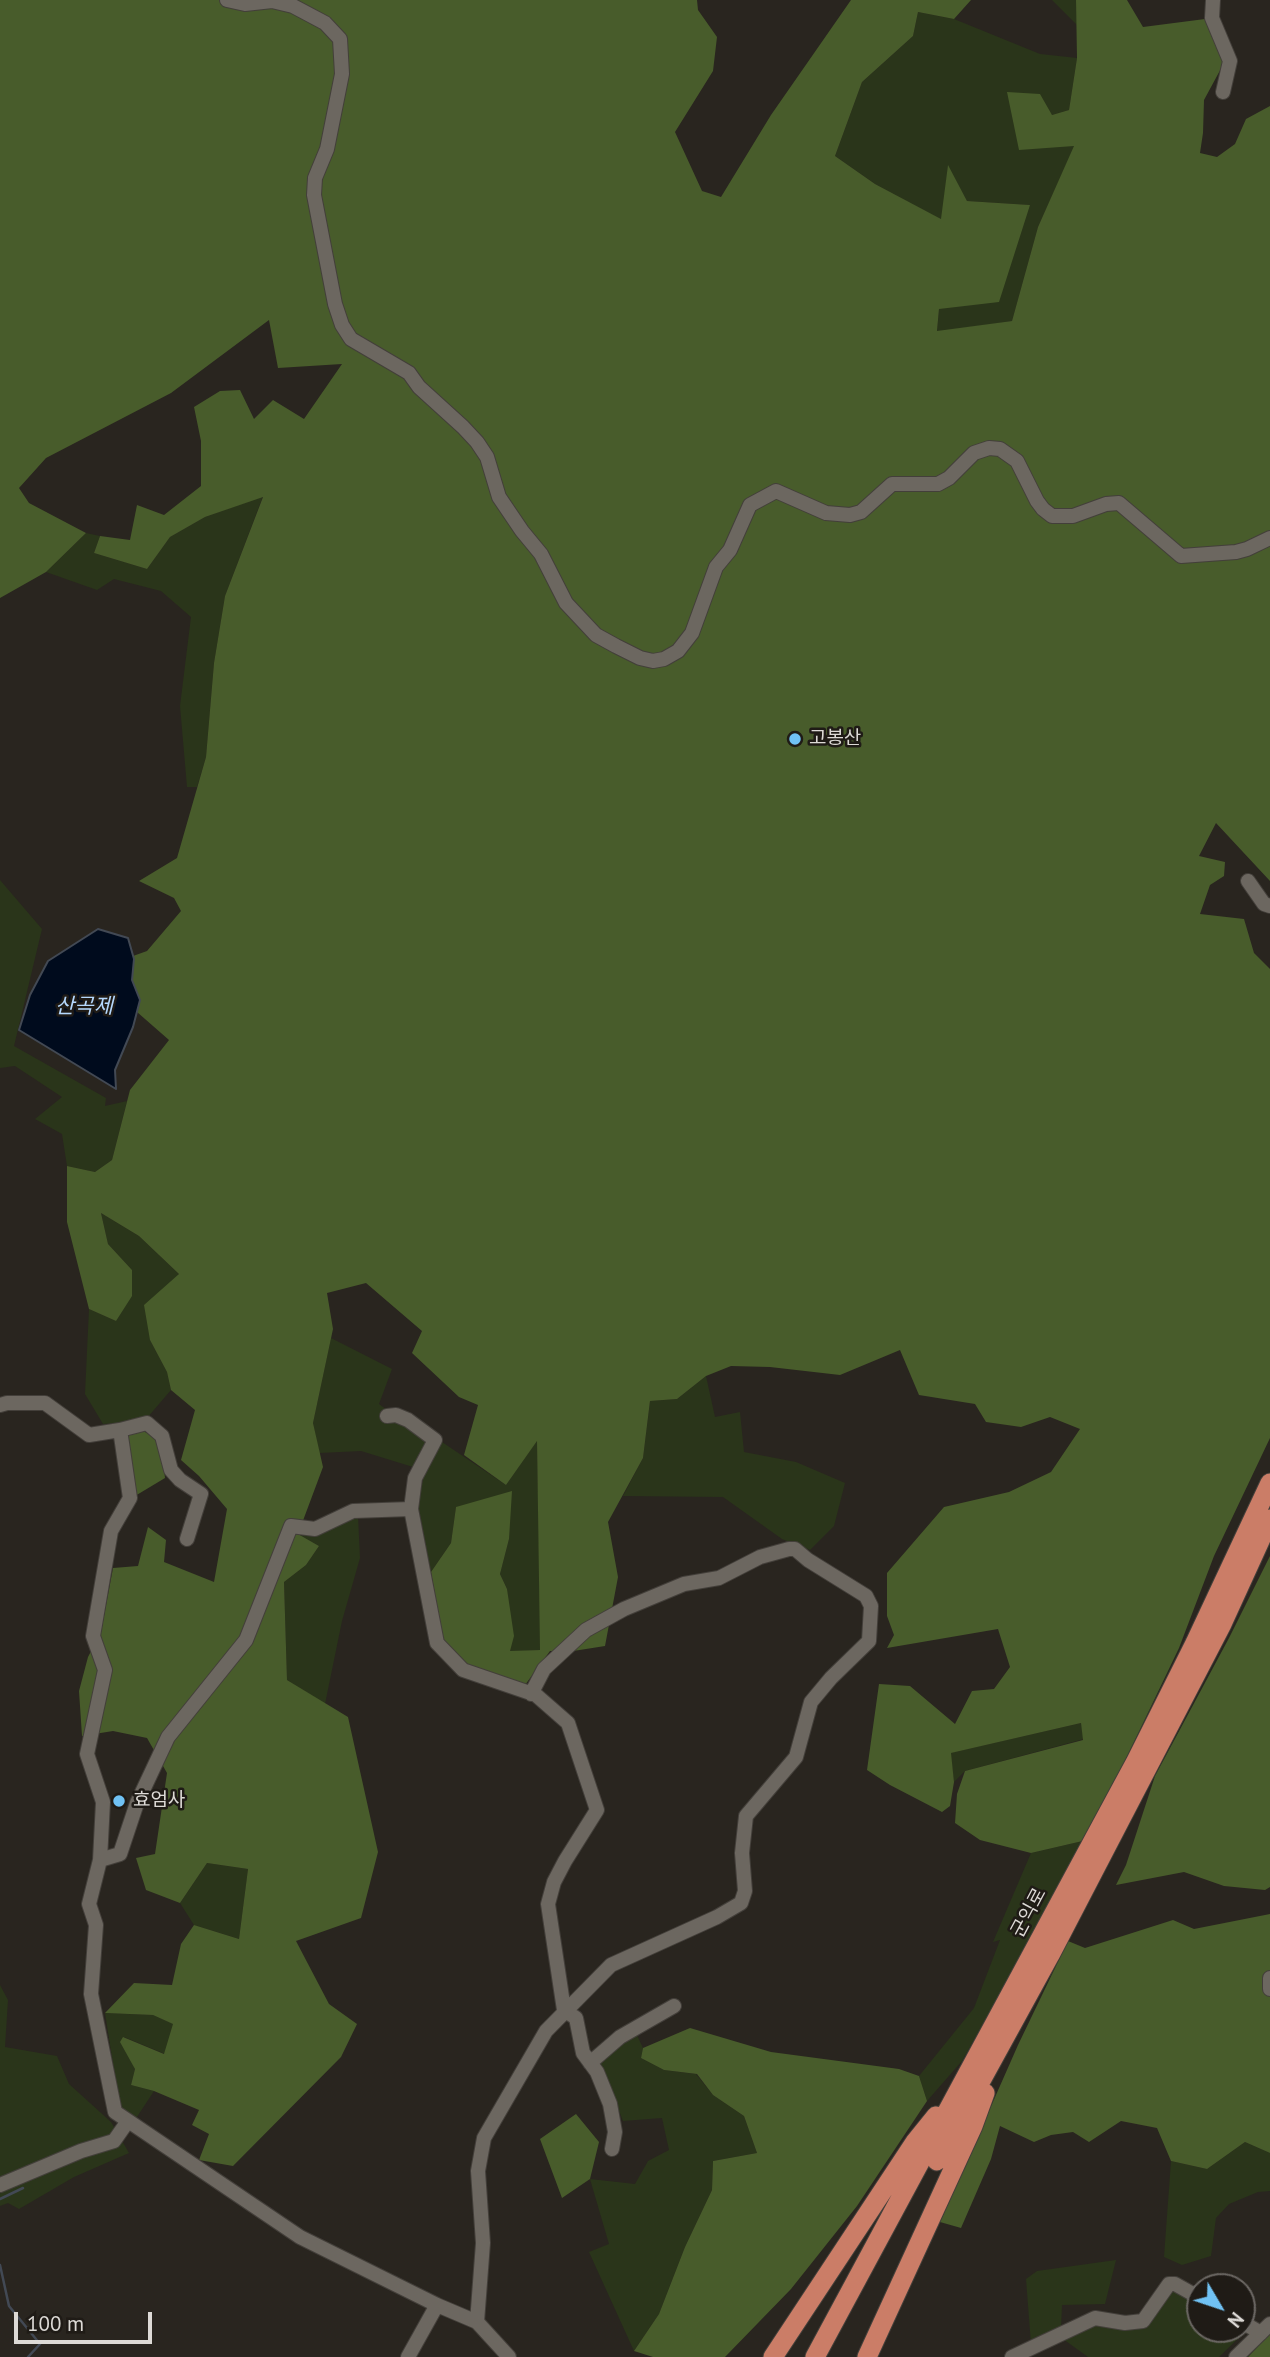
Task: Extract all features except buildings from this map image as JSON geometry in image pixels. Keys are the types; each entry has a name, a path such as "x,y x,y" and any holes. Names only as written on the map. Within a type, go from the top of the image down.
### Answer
{"highway":[{"name":"군익로","path":"815,2357 1136,1761 1270,1483"},
{"name":"군익로","path":"830,2357 1050,1955 1222,1624 1270,1519"},
{"path":"867,2357 973,2126 1008,2033"},
{"path":"774,2357 915,2142 968,2077"}],"street":[{"path":"227,0 245,4 272,1 293,6 325,23 340,39 342,74 327,149 314,178 314,195 335,304 342,325 351,339 409,373 419,387 477,442 487,457 499,497 541,554 566,603 596,635 616,646 640,658 653,661 664,659 678,651 692,633 716,567 730,550 750,505 776,491 826,513 861,512 892,484 938,484 974,453 989,448 1000,449 1017,461 1037,501 1052,516 1073,516 1106,504 1119,503 1181,556 1236,552 1270,538"},
{"path":"1213,0 1212,18 1230,61 1223,92"},
{"path":"1248,881 1265,904 1270,906"},
{"path":"0,1405 45,1403 89,1435 147,1423 162,1436 171,1470 180,1480 201,1494 187,1539"},
{"path":"387,1416 396,1415 408,1420 435,1440 415,1478 411,1509 437,1643 463,1670 536,1695 568,1723 597,1810 554,1882 548,1904 564,2010 576,2018 583,2053 597,2072 610,2104 615,2132 612,2148"},
{"path":"120,1430 130,1498 111,1531 93,1636 105,1670 87,1754 103,1802 100,1860 89,1904 96,1925 91,1994 115,2112 300,2236 437,2305 477,2322 509,2357"},
{"path":"100,1860 120,1854 137,1803 167,1737 246,1640 291,1526 315,1529 353,1511 411,1509"},
{"path":"477,2322 482,2243 478,2171 484,2138 546,2031 611,1965 717,1917 741,1903 745,1891 742,1853 746,1816 796,1757 811,1702 869,1641 871,1606 866,1596 795,1549 789,1549 760,1557 719,1578 684,1584 624,1609 586,1630 544,1669 531,1694"},
{"path":"1270,1978 1270,1989"},
{"path":"590,2063 620,2037 674,2006"},
{"path":"0,2185 81,2151 114,2141 128,2120"},
{"path":"1012,2357 1095,2318 1125,2323 1143,2322 1169,2284 1186,2290"},
{"path":"408,2357 437,2305"},
{"path":"1236,2357 1266,2329"}],"green space":[{"path":"0,0 697,0 698,10 717,37 713,71 675,132 702,191 721,197 771,115 851,0 971,0 954,19 918,12 913,36 862,82 835,156 875,184 941,219 948,165 967,201 1030,205 999,302 939,309 937,331 1012,321 1038,227 1074,146 1019,150 1007,92 1040,94 1052,115 1069,110 1077,58 1076,0 1127,0 1143,27 1205,19 1221,44 1224,63 1204,100 1200,153 1217,157 1235,144 1246,119 1270,106 1270,881 1216,823 1199,856 1225,862 1224,876 1210,885 1200,914 1244,919 1254,953 1270,969 1270,1438 1214,1556 1179,1648 1087,1840 1031,1853 980,1840 955,1823 957,1794 965,1771 1083,1740 1081,1723 951,1753 954,1782 950,1806 942,1812 867,1770 879,1684 910,1686 955,1724 972,1691 994,1689 1010,1667 998,1629 887,1648 894,1635 887,1616 887,1573 944,1507 1009,1492 1051,1472 1080,1429 1050,1417 1021,1427 986,1422 975,1404 919,1395 900,1350 840,1375 770,1367 731,1366 706,1376 677,1399 650,1401 643,1458 608,1522 618,1577 605,1646 567,1652 550,1651 525,1685 464,1664 443,1640 431,1572 451,1543 456,1507 512,1491 509,1539 500,1574 507,1589 514,1636 510,1651 540,1650 537,1441 506,1485 464,1455 478,1405 459,1397 412,1353 422,1331 366,1283 327,1293 333,1329 313,1423 323,1467 298,1534 319,1546 306,1565 284,1582 287,1680 348,1717 378,1852 361,1918 296,1941 329,2004 357,2024 341,2057 233,2166 199,2160 209,2134 192,2125 199,2110 154,2091 131,2085 135,2069 120,2042 123,2037 164,2054 173,2024 153,2015 105,2013 134,1983 172,1985 181,1944 194,1925 239,1939 248,1869 207,1863 180,1903 146,1890 136,1858 155,1854 167,1773 147,1738 113,1731 82,1736 79,1691 88,1657 101,1632 113,1568 138,1566 148,1527 166,1540 164,1562 214,1582 227,1509 199,1476 181,1460 195,1410 171,1390 167,1372 150,1340 144,1305 179,1274 139,1236 101,1213 108,1244 132,1270 132,1296 116,1321 89,1309 67,1222 67,1166 95,1172 112,1160 130,1090 169,1040 137,1012 140,1000 132,980 133,956 147,951 181,911 174,898 139,881 177,858 206,757 214,663 225,596 263,497 205,517 170,537 147,569 94,553 100,536 130,540 137,505 164,515 201,486 201,441 194,407 220,391 240,390 254,419 273,400 304,419 342,364 278,368 269,320 171,393 46,458 19,488 29,503 86,533 46,572 0,598"},
{"path":"1052,0 1076,0 1077,25"},
{"path":"918,12 954,19 1040,54 1077,58 1069,110 1052,115 1008,92 1075,146 1038,227 1012,321 937,332 939,309 1030,205 967,201 948,167 942,220 875,184 835,156 862,82 913,36"},
{"path":"263,496 225,596 214,663 206,757 197,787 187,787 180,706 191,617 161,591 114,579 97,590 46,572 86,533 100,536 94,553 147,569 170,537 205,517"},
{"path":"0,880 42,929 14,1046 106,1098 105,1106 127,1101 112,1160 95,1172 67,1166 62,1134 35,1119 62,1097 15,1066 0,1068"},
{"path":"101,1213 139,1236 179,1274 150,1340 167,1372 171,1390 147,1418 103,1424 85,1394 89,1309 116,1321 132,1270 108,1244"},
{"path":"331,1338 392,1369 379,1404 428,1441 413,1467 361,1451 319,1453 313,1423"},
{"path":"706,1376 715,1417 740,1412 744,1452 796,1462 845,1483 834,1526 810,1550 782,1539 723,1497 623,1496 643,1458 650,1401 677,1399"},
{"path":"141,1430 161,1440 165,1478 135,1496 127,1436"},
{"path":"537,1440 541,1650 509,1652 507,1589 500,1574 509,1539 456,1507 451,1543 431,1572 418,1505 425,1469 442,1442 506,1485"},
{"path":"358,1516 360,1558 342,1621 325,1704 287,1680 284,1582 306,1565 319,1546 298,1534"},
{"path":"1270,1556 1270,1887 1265,1890 1224,1886 1184,1872 1116,1885 1126,1865 1155,1776"},
{"path":"1081,1723 1084,1739 965,1771 954,1782 950,1753"},
{"path":"1087,1840 962,2061 927,2101 919,2076 974,2008 1000,1940 993,1942 1031,1853"},
{"path":"207,1863 248,1869 239,1939 194,1925 180,1903"},
{"path":"1270,1914 1270,2153 1245,2142 1207,2169 1171,2161 1157,2128 1121,2121 1089,2142 1073,2132 1051,2135 1034,2142 1000,2126 991,2159 961,2228 940,2222 1018,2045 1068,1941 1085,1948 1173,1920 1194,1929"},
{"path":"0,1985 8,2000 5,2047 57,2056 69,2084 111,2122 129,2153 74,2177 19,2209 8,2203 0,2206"},
{"path":"105,2013 153,2015 174,2024 165,2054 124,2037 135,2069 131,2085 154,2091 135,2120 120,2108"},
{"path":"690,2028 771,2052 899,2069 919,2076 927,2101 857,2206 791,2289 725,2357 653,2357 634,2351 659,2314 685,2247 712,2190 713,2161 757,2153 744,2116 713,2095 697,2074 664,2070 641,2058 643,2048"},
{"path":"636,2033 643,2048 641,2058 664,2070 696,2074 713,2095 744,2116 757,2153 713,2161 712,2190 685,2247 659,2314 634,2351 589,2252 609,2244 590,2179 635,2184 648,2161 669,2150 662,2118 623,2121 600,2063"},
{"path":"576,2114 599,2142 590,2179 562,2198 540,2139"},
{"path":"1245,2142 1270,2153 1270,2191 1258,2192 1229,2204 1216,2218 1211,2256 1182,2265 1164,2257 1171,2161 1207,2169"},
{"path":"1116,2260 1105,2304 1062,2305 1061,2328 1031,2344 1026,2279 1037,2271"},
{"path":"1173,2287 1186,2295 1186,2343 1234,2343 1219,2357 1088,2357 1063,2339 1095,2323 1146,2325"},
{"path":"1270,2334 1270,2357 1248,2357"}],"water":[{"name":"산곡제","path":"98,929 128,938 134,959 132,980 140,1000 133,1027 115,1070 116,1089 19,1030 30,995 48,961"}],"waterway":[{"path":"0,2199 23,2188"},
{"path":"0,2265 9,2306 40,2344 28,2357"}],"place":[{"name":"고봉산","path":"795,739"},
{"name":"효엄사","path":"119,1801"}]}
